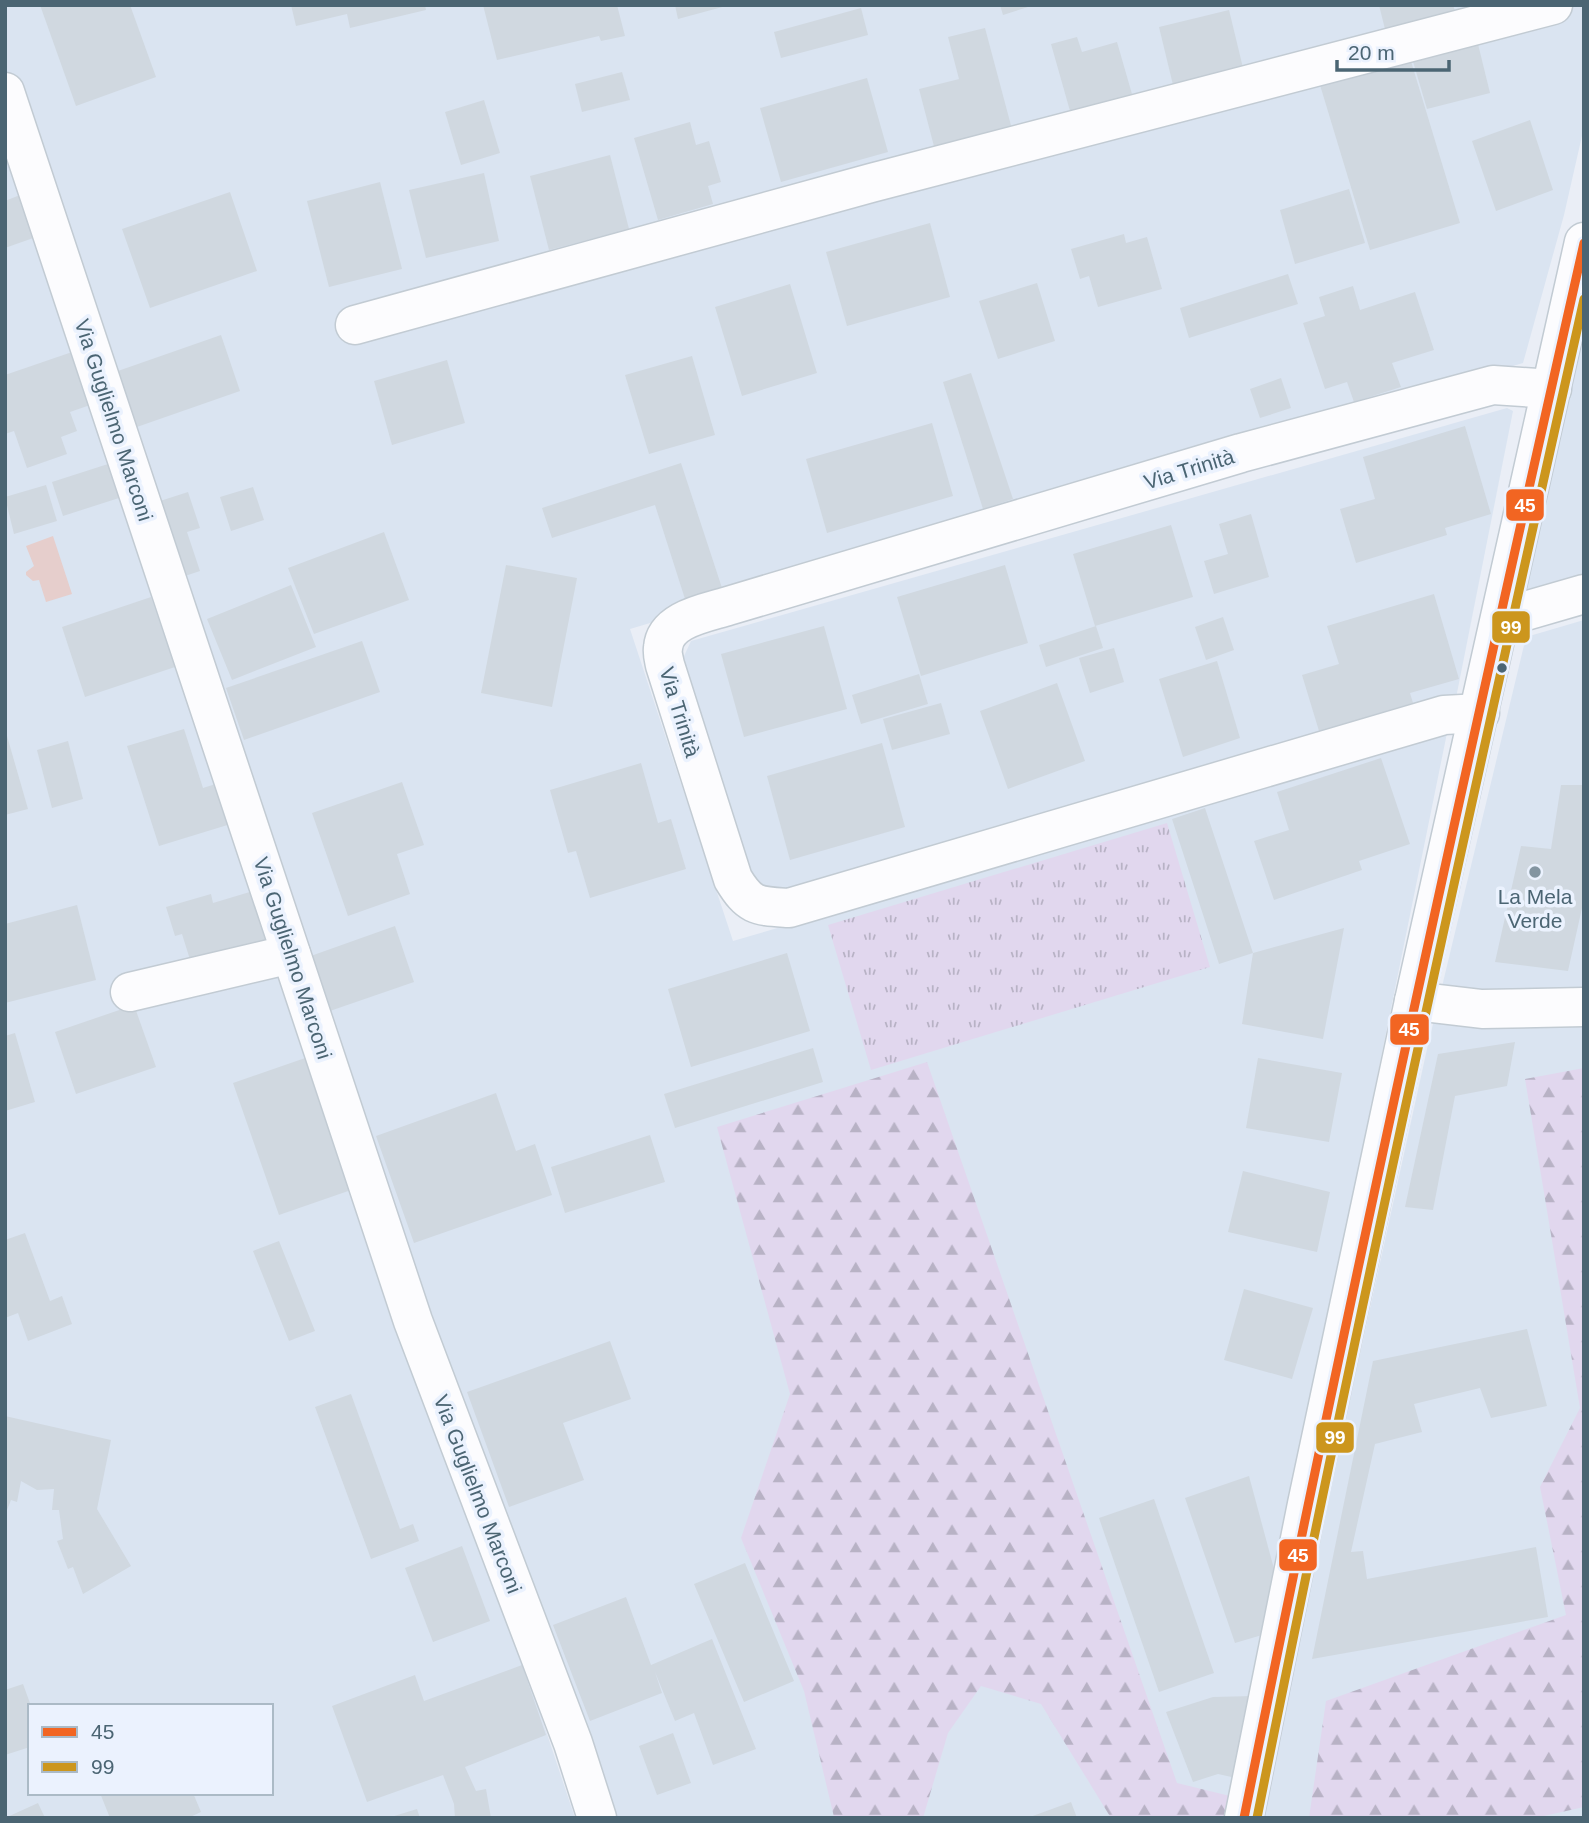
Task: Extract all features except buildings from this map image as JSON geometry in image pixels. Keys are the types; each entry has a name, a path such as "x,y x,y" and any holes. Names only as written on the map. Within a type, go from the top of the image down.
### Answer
{"street":[{"path":"355,326 872,183 1553,5"},
{"name":"Via Guglielmo Marconi","path":"5,92 413,1321 573,1743 597,1818"},
{"path":"1244,1818 1307,1504 1414,1001 1552,389 1577,303 1584,242"},
{"name":"Via Trinità","path":"1480,713 1444,715 789,908 759,906 743,895 733,879 664,665 663,645 679,622 1241,453 1493,385 1552,389"},
{"path":"1501,618 1584,594"},
{"path":"130,992 291,954"},
{"path":"1414,1001 1482,1009 1584,1007"}],"shaded area":[{"path":"5,5 1584,5 1584,127 1564,215 1523,363 630,629 733,941 1447,733 1301,1451 1230,1818 607,1818 300,958 106,375 5,67"},
{"path":"5,145 509,1620 575,1818 5,1818"},
{"path":"1584,336 1584,581 1521,599 1580,337"},
{"path":"1507,408 1513,411 1456,698 763,896 742,878 678,669 691,641"},
{"path":"53,536 72,594 46,602 39,580 33,581 26,575 34,566 26,546"},
{"path":"1584,620 1584,1818 1258,1818 1427,1049 1526,637"}],"green space":[{"path":"1167,823 1210,967 871,1070 828,925"},
{"path":"927,1062 1177,1783 1234,1797 1230,1818 1111,1818 1041,1704 981,1686 948,1733 923,1818 834,1817 804,1691 741,1538 790,1394 717,1127"},
{"path":"1584,1068 1584,1807 1535,1818 1309,1818 1326,1701 1566,1615 1540,1487 1580,1408 1525,1079"}],"transit line":[{"name":"45","path":"1244,1818 1409,1029 1584,243"},
{"name":"99","path":"1257,1818 1375,1248 1584,299"}],"place":[{"name":"La Mela Verde","path":"1535,872"}]}
